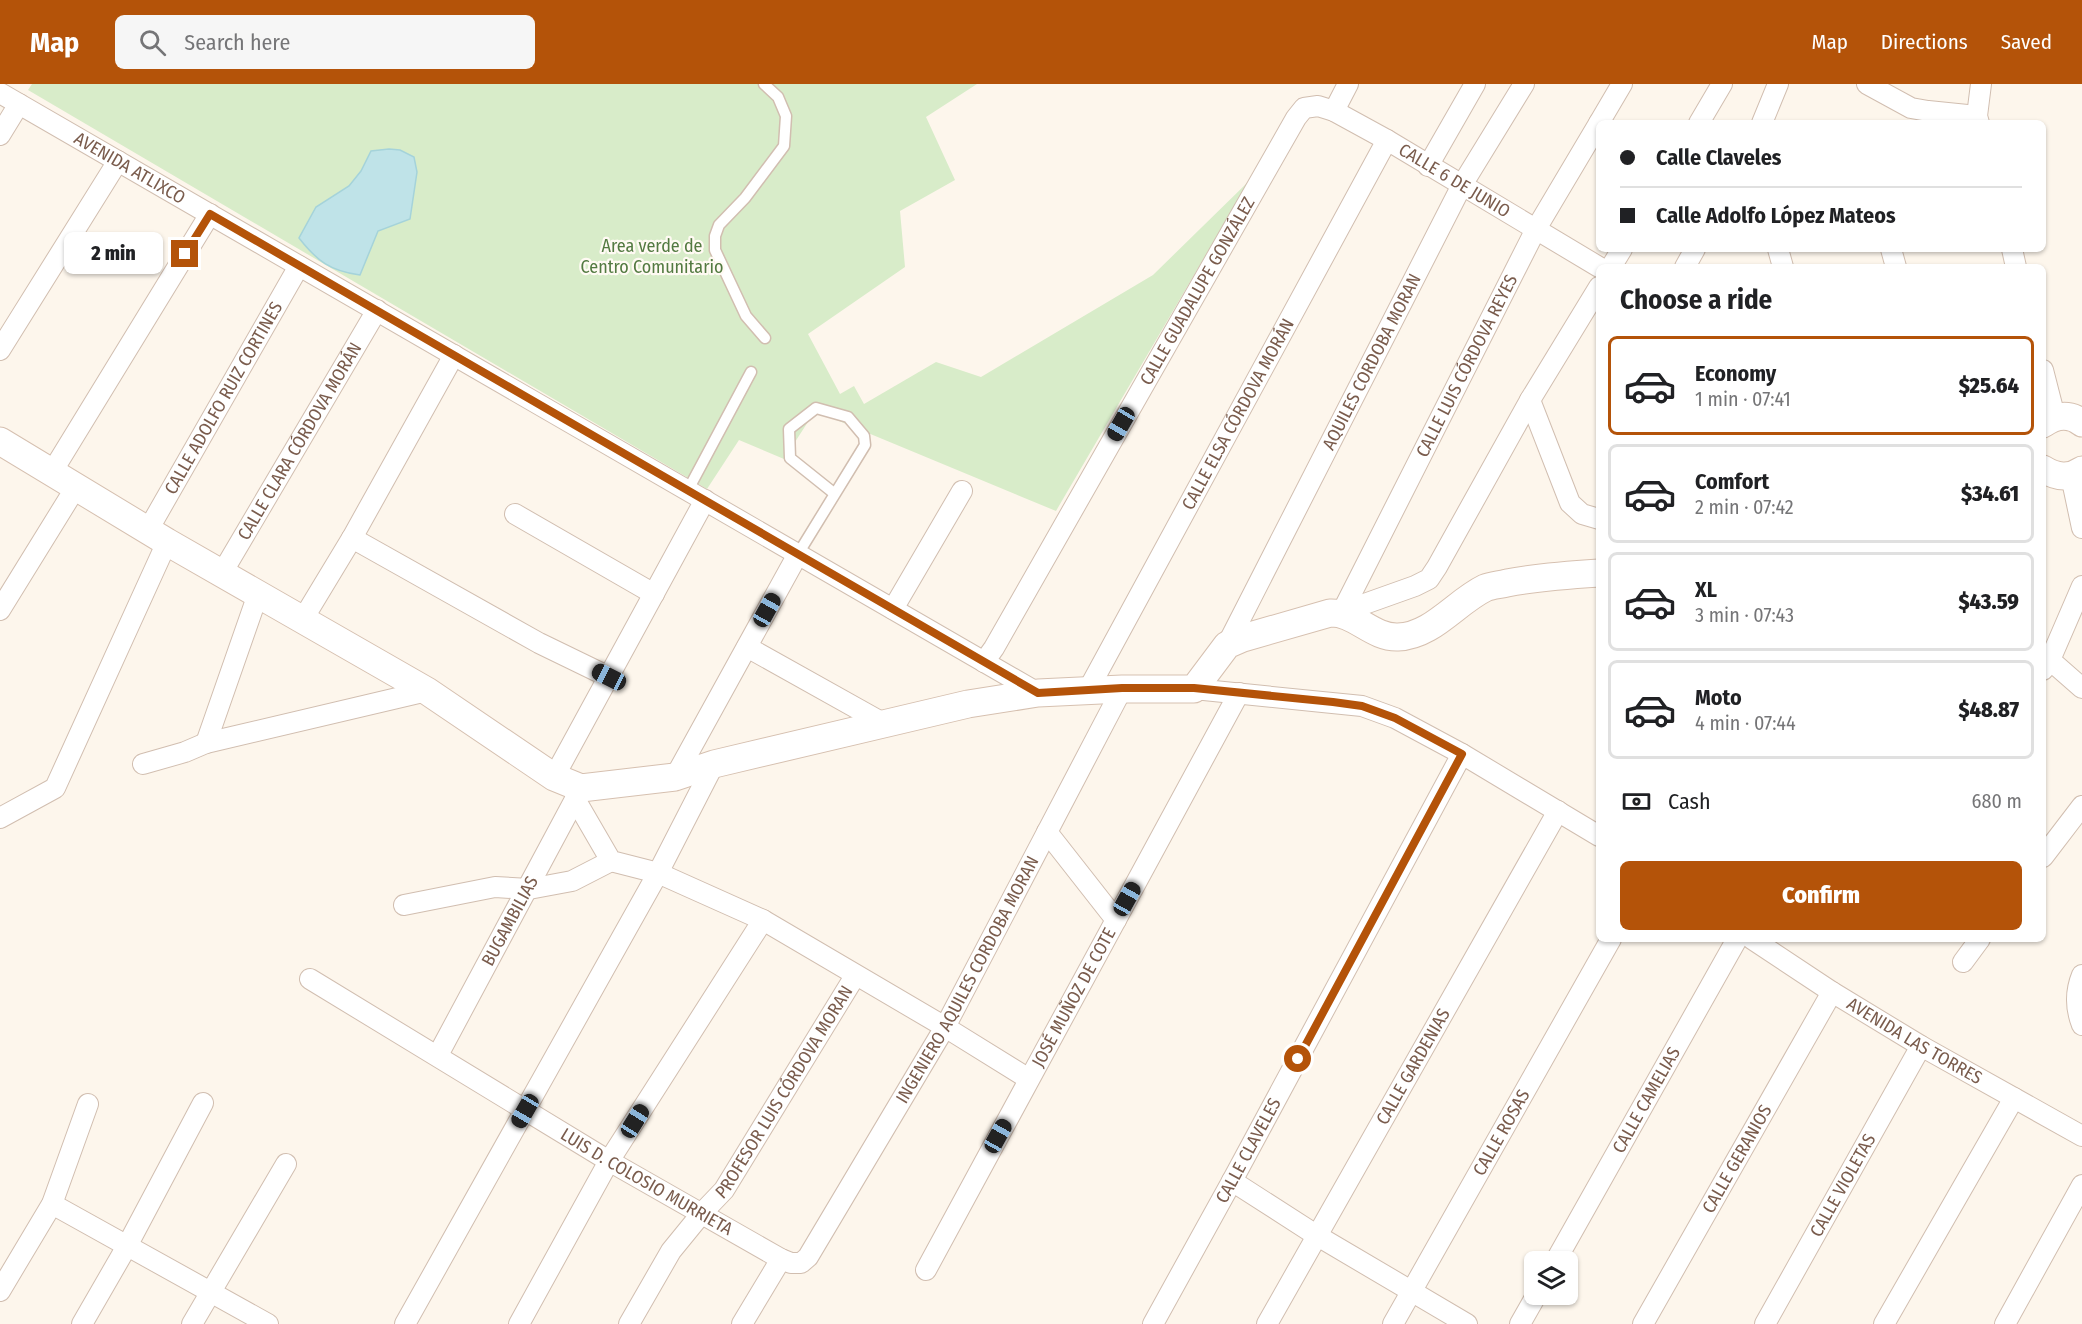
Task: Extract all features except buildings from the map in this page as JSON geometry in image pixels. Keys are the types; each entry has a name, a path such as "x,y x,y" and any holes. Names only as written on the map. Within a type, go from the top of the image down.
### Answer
{"street":[{"path":"1334,111 1348,84"},
{"path":"1428,166 1474,84"},
{"name":"AQUILES CORDOBA MORAN","path":"1194,688 1227,645 1462,185 1524,84"},
{"name":"CALLE LUIS CÓRDOVA REYES","path":"1601,120 1622,84"},
{"path":"1701,120 1722,84"},
{"path":"1763,120 1778,84"},
{"path":"1867,84 1911,108 1978,120 1981,84"},
{"name":"AVENIDA ATLIXCO","path":"0,93 1038,693"},
{"path":"0,135 19,104"},
{"name":"CALLE 6 DE JUNIO","path":"1304,108 1318,106 1334,111 1387,140 1596,265"},
{"name":"CALLE GUADALUPE GONZÁLEZ","path":"984,662 1000,638 1296,118 1304,108"},
{"name":"CALLE LUIS CÓRDOVA REYES","path":"1342,612 1536,229 1596,128"},
{"name":"CALLE ELSA CÓRDOVA MORÁN","path":"1088,690 1387,140"},
{"path":"0,350 118,161"},
{"path":"52,472 210,214"},
{"name":"CALLE ADOLFO RUIZ CORTINES","path":"0,818 55,788 158,536 299,266"},
{"path":"1227,645 1265,631 1330,613 1342,612 1429,579 1530,400 1596,292"},
{"name":"CALLE CLARA CÓRDOVA MORÁN","path":"222,573 376,310"},
{"path":"303,619 352,538 454,355"},
{"path":"2046,395 2049,420 2067,416 2082,423"},
{"path":"1530,400 1570,503 1582,514 1596,518"},
{"path":"0,441 158,536 427,691 554,777 578,794 611,861"},
{"path":"2046,471 2061,477 2077,473 2082,528"},
{"path":"0,610 76,487"},
{"path":"893,609 962,491"},
{"path":"554,777 705,500"},
{"path":"515,514 654,594"},
{"path":"352,538 540,643 609,677"},
{"path":"675,777 798,554"},
{"path":"1342,612 1376,633 1396,638 1416,634 1442,618 1464,599 1487,587 1551,577 1596,573"},
{"path":"2082,586 2047,665 2082,688"},
{"path":"206,743 258,594"},
{"path":"747,647 883,723"},
{"path":"578,794 675,777 714,764 968,704 1038,693 1122,688 1194,688 1362,706 1395,718 1462,754 1596,834"},
{"name":"INGENIERO AQUILES CORDOBA MORAN","path":"801,1263 808,1257 945,1027 1122,688"},
{"path":"143,764 185,752 206,743 427,691"},
{"name":"JOSÉ MUÑOZ DE COTE","path":"926,1270 1239,693"},
{"name":"CALLE CLAVELES","path":"1153,1324 1462,754"},
{"path":"405,1324 658,873 714,764"},
{"name":"BUGAMBILIAS","path":"438,1055 578,794"},
{"path":"2046,853 2082,806"},
{"name":"CALLE GARDENIAS","path":"1267,1324 1558,811"},
{"path":"1047,831 1116,920"},
{"path":"404,905 495,887 529,889 572,881 611,861 658,873 764,920 1029,1079"},
{"path":"519,1324 609,1161 764,920"},
{"name":"CALLE ROSAS","path":"1393,1324 1609,942"},
{"name":"CALLE CAMELIAS","path":"1562,1251 1735,942"},
{"name":"AVENIDA LAS TORRES","path":"1757,942 1832,992 1922,1046 2082,1136"},
{"path":"1963,962 1978,942"},
{"path":"2082,975 2076,994 2078,1014 2082,1025"},
{"name":"PROFESOR LUIS CÓRDOVA MORAN","path":"628,1324 671,1251 724,1190 855,976"},
{"name":"LUIS D. COLOSIO MURRIETA","path":"310,979 609,1161 781,1259 791,1263 801,1263"},
{"name":"CALLE GERANIOS","path":"1643,1324 1832,992"},
{"name":"CALLE VIOLETAS","path":"1765,1324 1922,1046"},
{"path":"1884,1324 2014,1098"},
{"path":"82,1324 127,1246 203,1103"},
{"path":"0,1291 52,1204 88,1104"},
{"path":"192,1324 286,1164"},
{"path":"1232,1181 1316,1235 1467,1324"},
{"path":"2005,1324 2082,1185"},
{"path":"52,1204 268,1324"},
{"path":"742,1324 781,1259"},
{"path":"1520,1324 1531,1305"}],"lane":[{"path":"764,84 778,97 786,116 784,146 745,198 719,225 715,236 715,250 746,316 765,338"},
{"path":"688,490 751,372"},
{"path":"798,554 865,446 864,436 848,417 816,408 789,429 790,458 835,494"}],"green space":[{"name":"Area verde de Centro Comunitario","path":"32,84 977,84 926,117 955,180 900,211 905,267 808,334 840,394 854,386 864,404 936,362 981,377 1153,275 1249,181 1056,511 815,411 784,459 739,440 707,489 28,90"}],"water":[{"path":"400,150 414,157 417,172 410,219 378,231 360,275 332,268 318,259 299,238 316,207 349,186 361,171 371,151"}],"route":[{"path":"185,254 210,214 1038,693 1122,688 1194,688 1362,706 1395,718 1462,754 1298,1059"}]}
